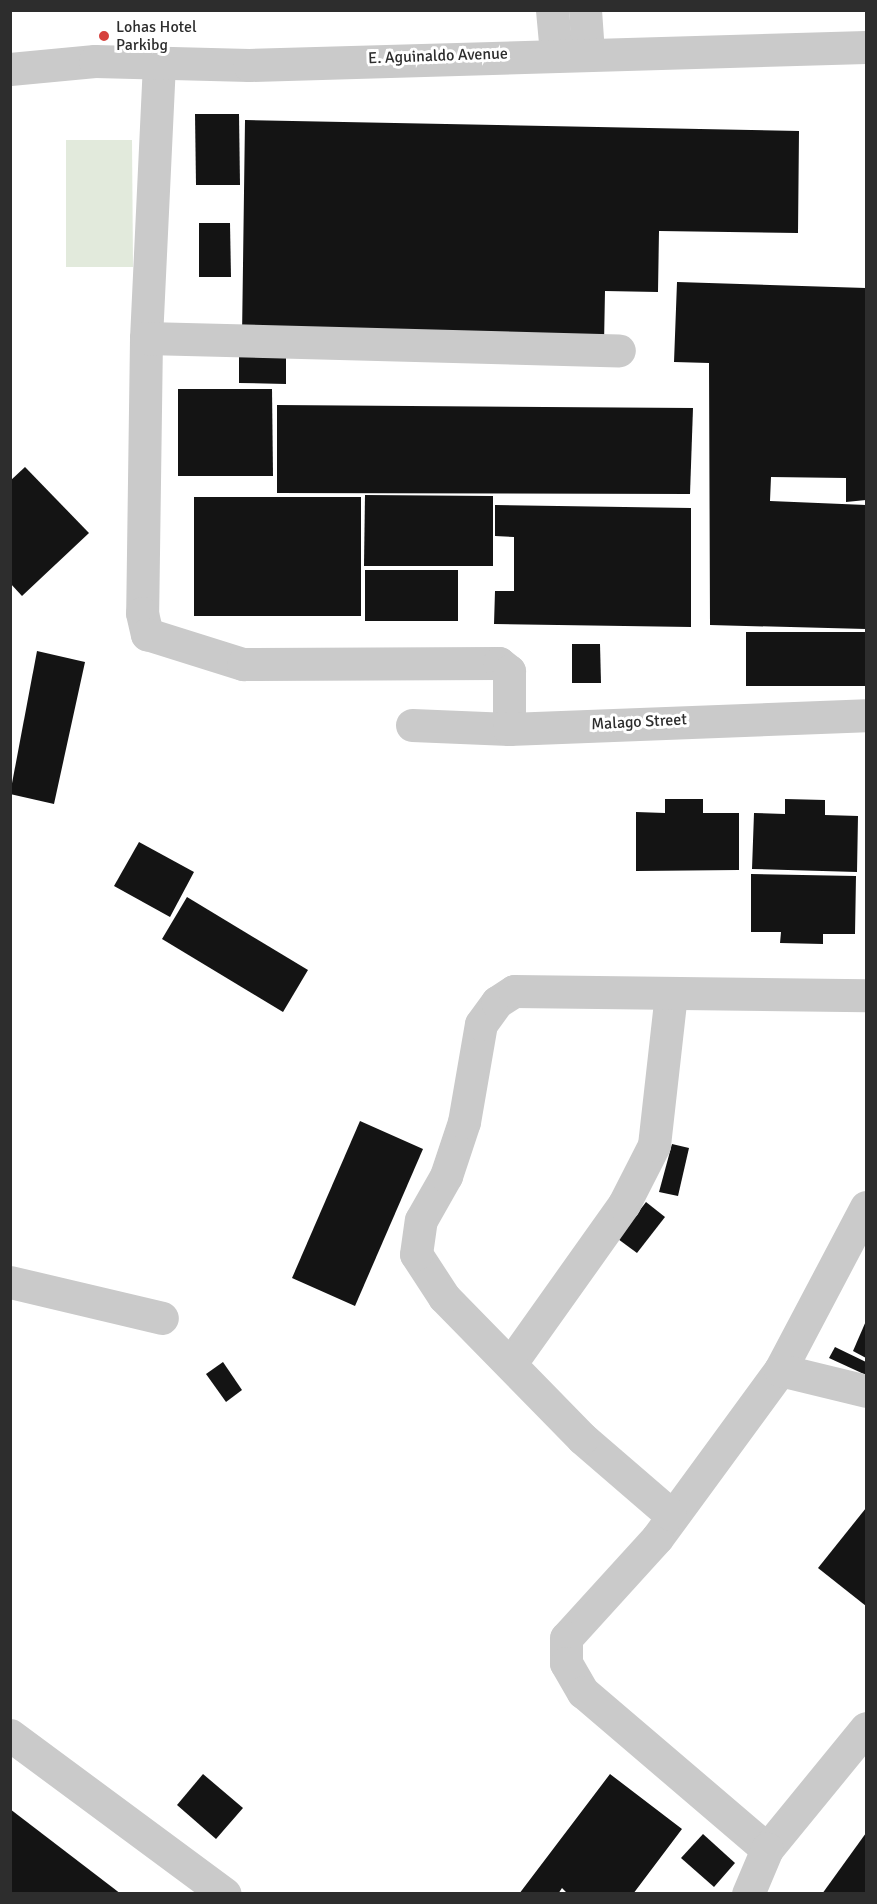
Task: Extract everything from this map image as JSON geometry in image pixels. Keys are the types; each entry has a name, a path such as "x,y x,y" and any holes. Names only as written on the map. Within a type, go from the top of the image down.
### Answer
{"street":[{"path":"552,10 572,53"},
{"path":"572,53 585,10"},
{"name":"E. Aguinaldo Avenue","path":"10,69 95,61 159,63 867,47"},
{"path":"159,63 146,338 142,613 147,634 243,664 499,663 509,671 509,729"},
{"path":"146,338 619,350"},
{"name":"Malago Street","path":"412,725 509,729 867,715"},
{"path":"670,1514 582,1438 444,1297 416,1254 421,1220 446,1176 464,1122 481,1023 497,1002 514,992 867,996"},
{"path":"511,1363 624,1204 654,1145 671,993"},
{"path":"767,1848 583,1692 566,1663 566,1638 657,1538 670,1514 780,1370 867,1207"},
{"path":"10,1282 162,1318"},
{"path":"780,1370 867,1391"},
{"path":"747,1893 767,1848 867,1728"},
{"path":"10,1735 225,1893"}],"shaded area":[{"path":"66,140 132,140 133,267 66,267"}],"building":[{"path":"195,114 239,114 240,185 196,185"},
{"path":"245,120 799,131 798,233 659,231 658,292 605,291 604,344 242,337"},
{"path":"199,223 230,223 231,277 199,277"},
{"path":"677,282 866,288 866,500 846,502 846,478 771,477 770,501 866,505 866,629 710,625 709,363 674,362"},
{"path":"239,355 286,355 286,384 239,383"},
{"path":"178,389 272,389 273,476 178,476"},
{"path":"277,405 693,408 690,494 277,493"},
{"path":"25,467 89,533 22,596 10,583 10,481"},
{"path":"365,495 493,496 493,566 364,566"},
{"path":"194,497 361,497 361,616 194,616"},
{"path":"495,505 691,508 691,627 494,624 495,591 514,591 514,537 495,536"},
{"path":"365,570 458,570 458,621 365,621"},
{"path":"746,632 866,632 866,686 746,686"},
{"path":"572,644 600,644 601,683 572,683"},
{"path":"37,651 85,662 54,804 10,794"},
{"path":"665,799 703,799 703,813 739,813 739,870 636,871 636,812 665,813"},
{"path":"785,799 825,800 825,815 858,816 857,872 752,869 754,813 785,814"},
{"path":"139,842 194,872 170,917 114,886"},
{"path":"751,874 856,876 855,934 823,934 823,944 780,943 781,932 751,932"},
{"path":"187,897 308,970 283,1012 162,939"},
{"path":"360,1121 423,1149 355,1306 292,1278"},
{"path":"672,1144 689,1148 678,1196 659,1192"},
{"path":"646,1202 665,1217 637,1253 618,1239"},
{"path":"866,1321 866,1358 853,1351"},
{"path":"835,1347 866,1362 866,1375 829,1358"},
{"path":"223,1362 242,1390 226,1402 206,1374"},
{"path":"866,1508 866,1606 818,1568"},
{"path":"203,1774 243,1808 216,1839 177,1805"},
{"path":"610,1774 682,1829 633,1894 568,1894 562,1888 558,1894 519,1894"},
{"path":"10,1809 121,1894 10,1894"},
{"path":"866,1833 866,1894 822,1894"},
{"path":"703,1834 735,1863 714,1887 681,1858"}],"place":[{"name":"Lohas Hotel Parkibg","path":"104,36"}]}
